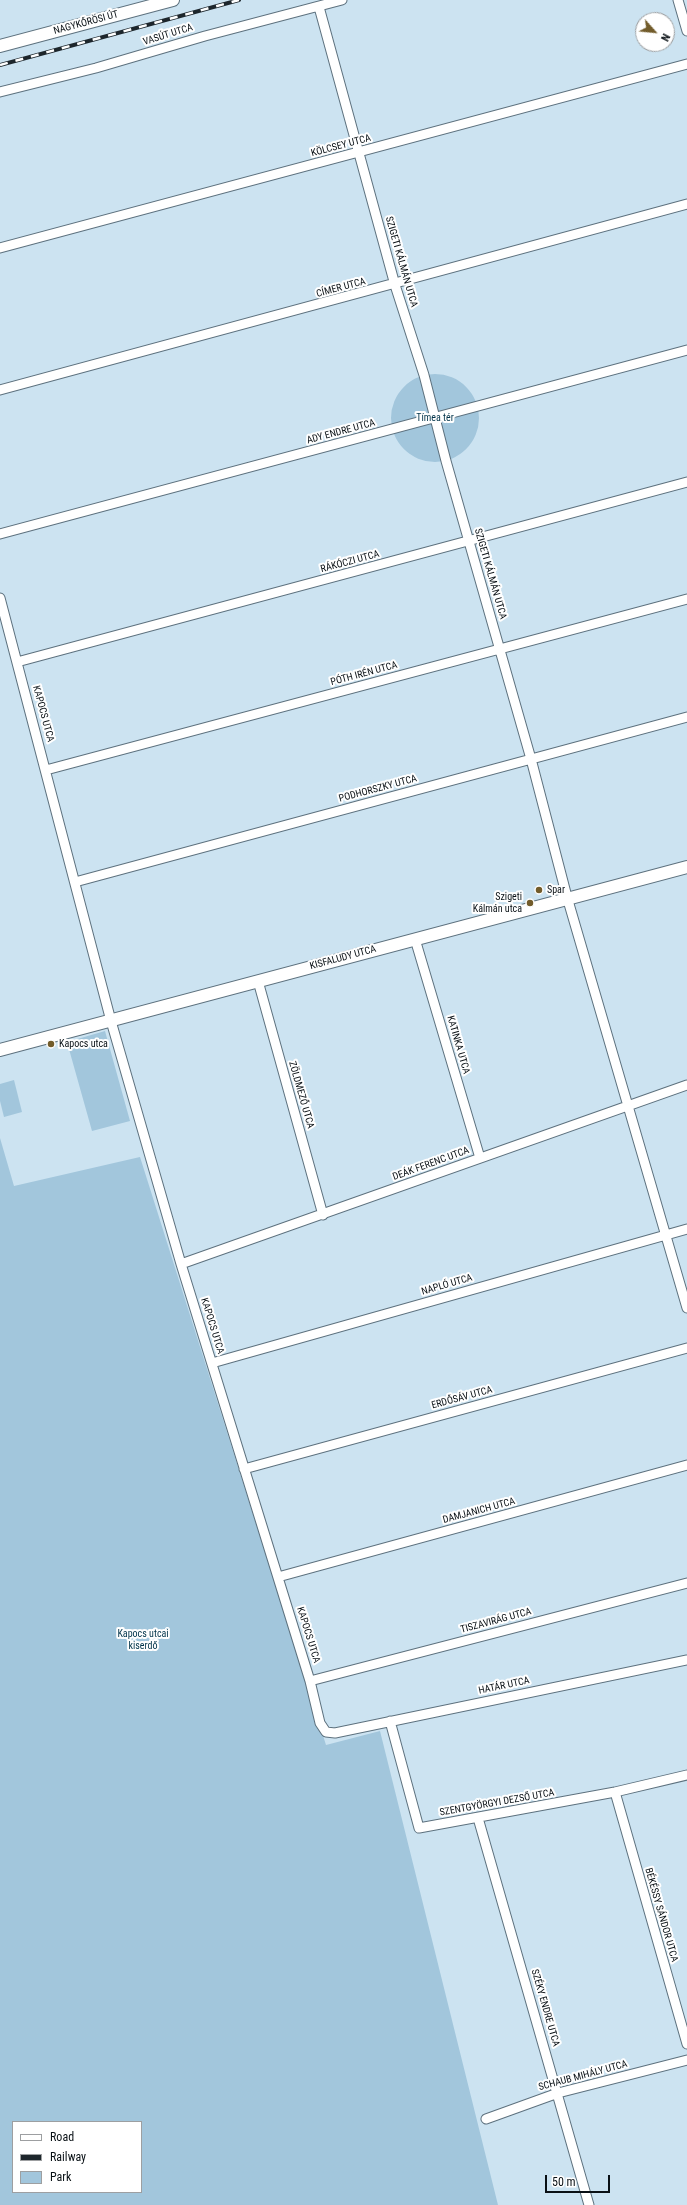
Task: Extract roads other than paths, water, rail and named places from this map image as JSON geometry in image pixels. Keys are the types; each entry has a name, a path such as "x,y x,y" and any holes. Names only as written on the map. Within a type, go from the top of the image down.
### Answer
{"street":[{"name":"NAGYKŐRÖSI ÚT","path":"0,46 149,3 173,0"},
{"name":"VASÚT UTCA","path":"0,92 96,68 206,36 342,0"},
{"path":"678,0 687,31"},
{"name":"SZIGETI KÁLMÁN UTCA","path":"319,6 395,285 436,418 446,461 532,759 567,897 687,1308"},
{"name":"KÖLCSEY UTCA","path":"0,248 687,64"},
{"name":"CÍMER UTCA","path":"0,390 395,285 687,204"},
{"name":"ADY ENDRE UTCA","path":"0,534 687,350"},
{"name":"RÁKÓCZI UTCA","path":"17,662 687,482"},
{"name":"KAPOCS UTCA","path":"0,598 112,1021 182,1264 310,1681 320,1723 326,1732"},
{"name":"PÓTH IRÉN UTCA","path":"46,770 687,599"},
{"name":"PODHORSZKY UTCA","path":"75,882 687,717"},
{"name":"KISFALUDY UTCA","path":"0,1050 567,897 687,867"},
{"name":"KATINKA UTCA","path":"415,939 480,1158"},
{"name":"ZÖLDMEZŐ UTCA","path":"258,981 323,1215"},
{"name":"DEÁK FERENC UTCA","path":"182,1264 687,1085"},
{"name":"NAPLÓ UTCA","path":"212,1363 687,1229"},
{"name":"ERDŐSÁV UTCA","path":"244,1469 687,1348"},
{"name":"DAMJANICH UTCA","path":"278,1577 687,1465"},
{"name":"TISZAVIRÁG UTCA","path":"310,1681 687,1583"},
{"name":"HATÁR UTCA","path":"326,1732 335,1732 687,1660"},
{"name":"SZENTGYÖRGYI DEZSŐ UTCA","path":"390,1721 419,1828 615,1792 687,1775"},
{"name":"BÉKÉSSY SÁNDOR UTCA","path":"615,1792 687,2044"},
{"name":"SZÉKY ENDRE UTCA","path":"478,1818 589,2205"},
{"name":"SCHAUB MIHÁLY UTCA","path":"486,2119 558,2093 687,2060"}],"railway":[{"path":"0,65 239,0"}],"place":[{"name":"Spar","path":"539,890"},
{"name":"Szigeti Kálmán utca","path":"530,903"},
{"name":"Kapocs utca","path":"51,1044"}],"park label":[{"name":"Tímea tér","path":"435,418"},
{"name":"Kapocs utcai kiserdő","path":"143,1640"}]}
